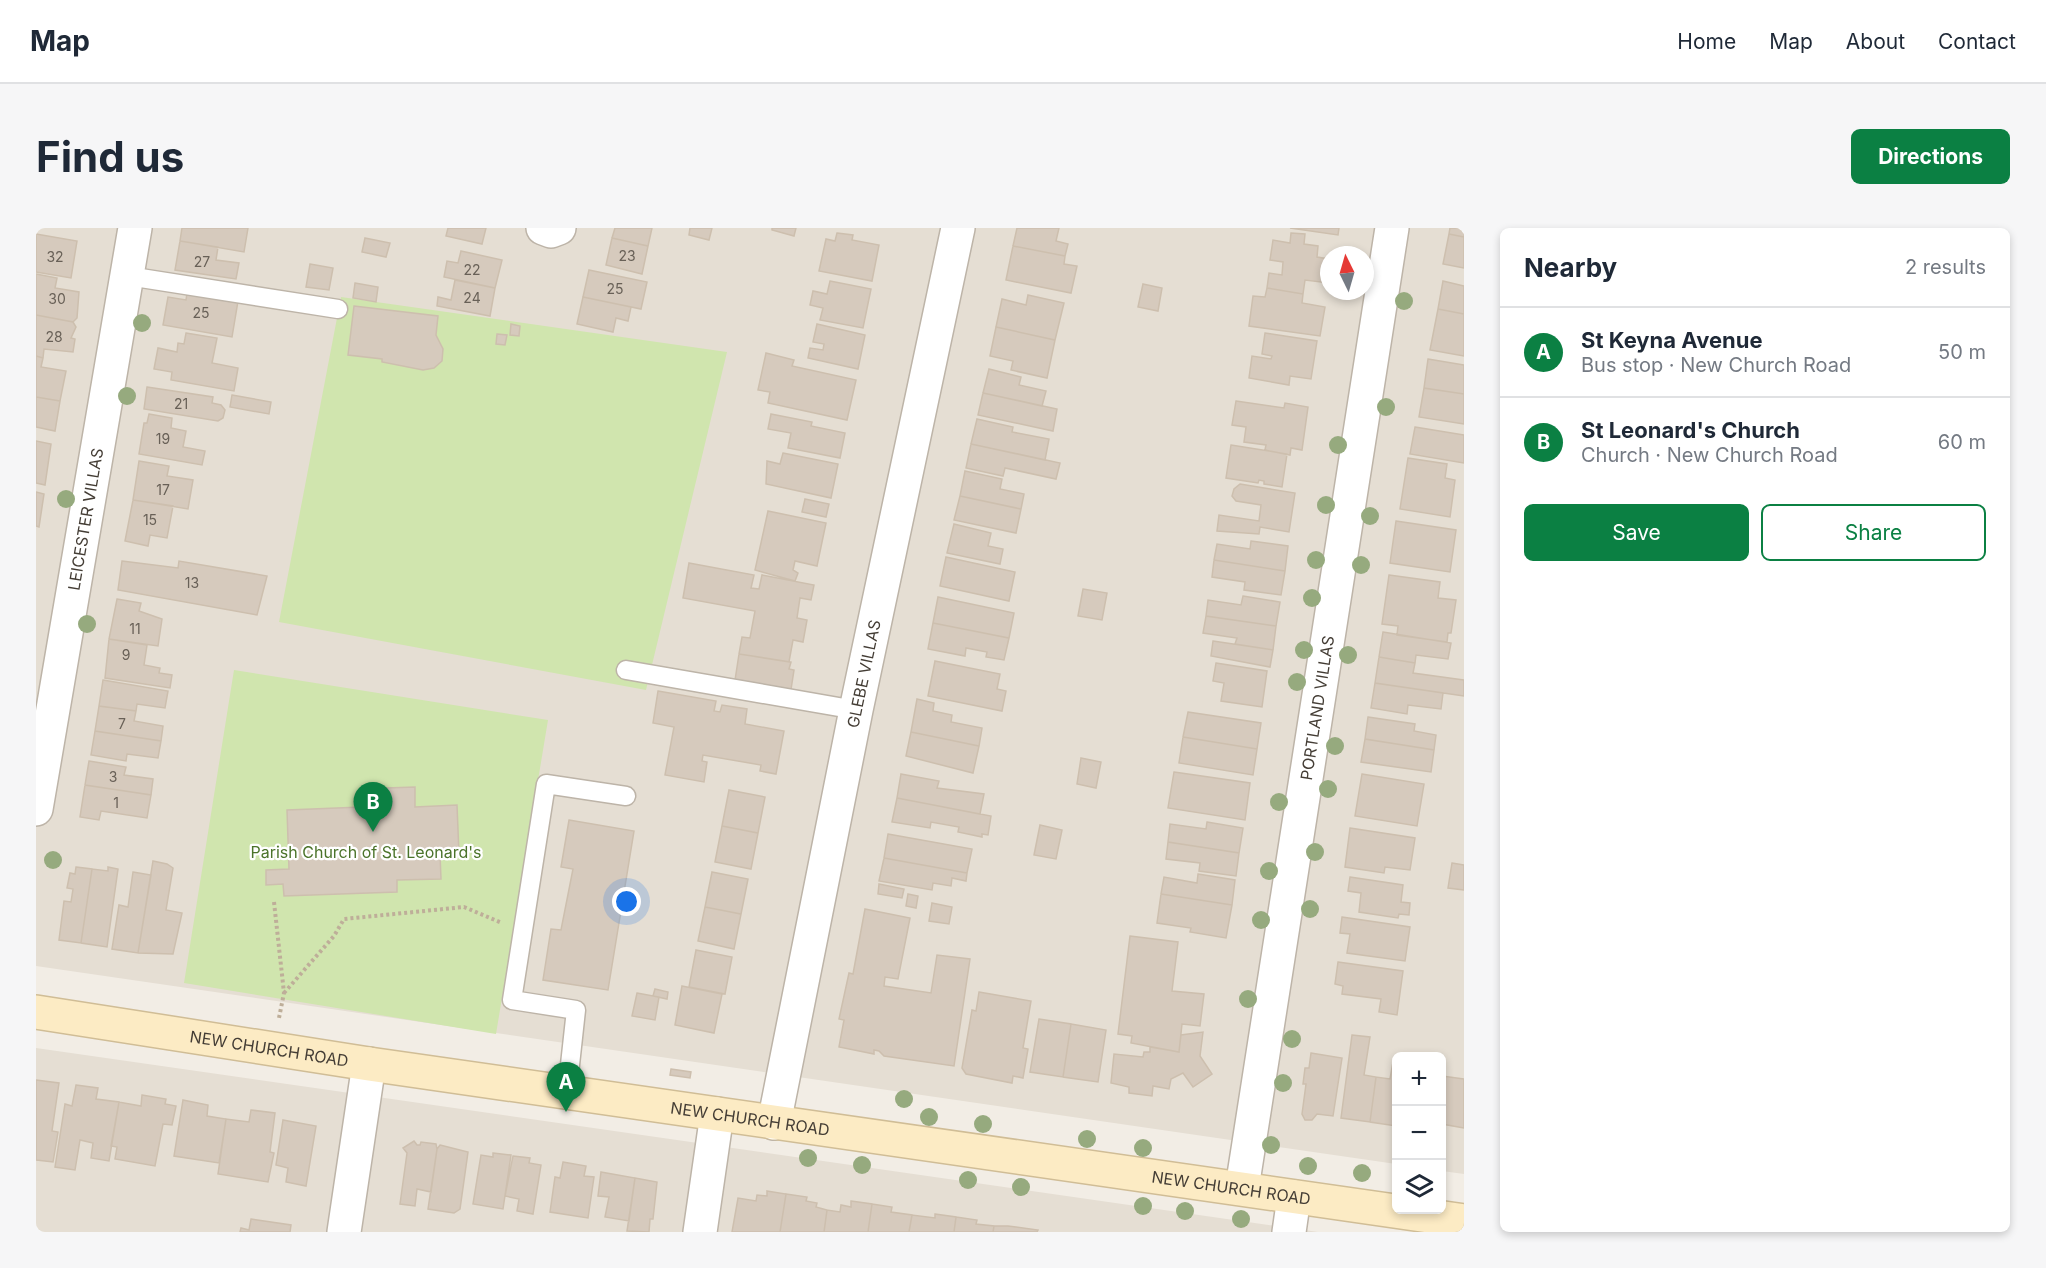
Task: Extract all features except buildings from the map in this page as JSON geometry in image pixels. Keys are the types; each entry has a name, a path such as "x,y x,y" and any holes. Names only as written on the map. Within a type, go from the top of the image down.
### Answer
{"main road":[{"name":"NEW CHURCH ROAD","path":"36,1012 369,1064 1464,1221"}],"street":[{"name":"LEICESTER VILLAS","path":"36,809 135,228"},
{"path":"543,228 551,231 559,228"},
{"name":"GLEBE VILLAS","path":"774,1123 856,710 958,228"},
{"name":"PORTLAND VILLAS","path":"1242,1188 1392,228"},
{"path":"344,1232 369,1064"},
{"path":"700,1232 717,1114"},
{"path":"1289,1232 1294,1197"}],"lane":[{"path":"128,276 338,309"},
{"path":"626,670 856,710"},
{"path":"567,1092 576,1010 512,1000 546,784 626,796"}],"path":[{"path":"274,903 284,993 274,1048"},
{"path":"284,993 334,936 344,919 464,907 497,922 524,927"}],"shaded area":[{"path":"36,228 1464,228 1464,1174 1446,1172 1446,1052 1392,1052 1392,1163 36,966"},
{"path":"36,1048 1318,1232 36,1232"}],"green space":[{"path":"341,297 727,352 646,690 279,622"},
{"name":"Parish Church of St. Leonard's","path":"234,670 548,720 496,1034 184,983"}],"place":[{"name":"St Leonard's Church","path":"373,832"},
{"name":"St Keyna Avenue","path":"566,1112"}]}
